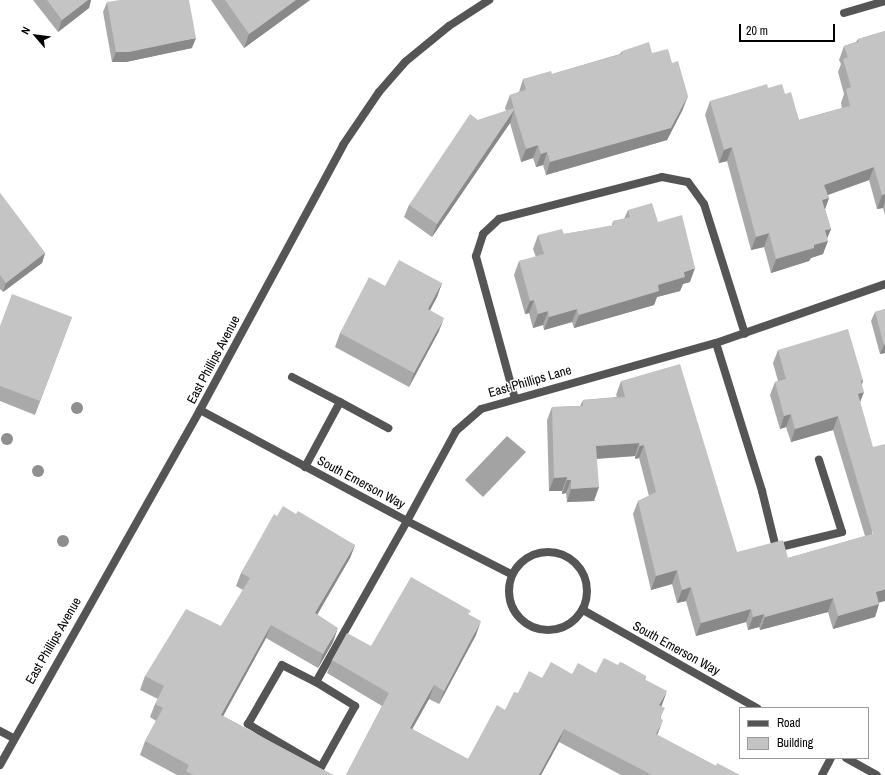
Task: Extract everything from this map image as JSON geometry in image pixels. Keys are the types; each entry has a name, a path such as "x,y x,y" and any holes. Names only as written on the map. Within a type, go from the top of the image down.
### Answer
{"street":[{"name":"East Phillips Avenue","path":"0,765 13,738 200,410 343,146 380,92 405,62 449,26 489,0"},
{"path":"844,13 885,1"},
{"path":"515,399 476,256 483,234 499,219 662,177 688,182 704,204 745,334"},
{"name":"East Phillips Lane","path":"316,682 456,431 480,409 716,343 885,284"},
{"path":"716,343 762,491 776,548 842,532 819,460"},
{"path":"292,377 388,428"},
{"path":"305,467 340,402"},
{"name":"South Emerson Way","path":"200,410 407,521 512,574"},
{"path":"545,551 566,555 581,569 588,589 583,610 569,624 550,630 530,627 515,613 508,594 512,574 525,558 545,551"},
{"name":"South Emerson Way","path":"583,610 755,707"},
{"path":"282,664 316,682 355,706 321,767 248,724 282,664"},
{"path":"0,731 13,738"},
{"path":"822,775 830,759"},
{"path":"848,759 877,775"}],"shaded area":[{"path":"507,436 526,452 483,497 465,480"}],"building":[{"path":"47,0 88,0 62,20"},
{"path":"120,0 189,0 196,38 129,52 116,52 107,2"},
{"path":"225,0 296,0 249,34"},
{"path":"885,31 885,194 882,195 874,167 824,185 829,198 822,200 831,229 825,230 828,241 814,245 814,248 776,259 769,233 756,237 732,147 724,150 710,101 767,84 768,88 782,84 785,94 791,92 799,120 850,106 846,89 851,87 843,59 848,57 844,46 859,42 858,39"},
{"path":"649,42 652,53 668,49 672,63 678,61 688,96 671,128 550,162 547,152 541,154 538,145 526,149 514,110 437,224 409,205 470,114 478,120 514,108 510,95 526,90 523,79 551,71 552,74 622,54 622,51"},
{"path":"0,193 45,253 6,283 0,275"},
{"path":"652,203 658,222 682,215 695,268 684,272 685,277 658,285 659,291 579,315 577,309 549,317 548,311 538,314 534,300 530,301 519,261 544,254 538,235 562,229 564,234 614,225 613,221 630,217 628,210"},
{"path":"399,260 442,283 428,309 444,318 414,373 340,333 369,277 385,286"},
{"path":"12,294 72,317 40,401 0,386 0,326"},
{"path":"885,309 885,344 884,345 875,312"},
{"path":"848,329 863,380 861,381 864,392 858,394 873,447 885,444 885,589 876,592 879,604 838,616 833,598 765,617 764,614 753,617 751,609 701,623 691,587 682,590 677,570 656,576 638,501 656,492 644,445 640,446 639,443 596,446 599,487 571,489 571,480 567,480 567,477 554,478 552,407 583,406 583,400 625,397 621,381 680,364 737,552 783,540 788,558 873,534 838,416 795,429 791,414 784,416 775,382 786,379 778,350"},
{"path":"283,506 296,514 298,511 355,545 315,613 338,628 323,654 271,625 221,715 333,775 193,775 186,771 189,765 145,741 163,708 155,704 164,686 145,676 186,609 221,626 250,578 241,573 274,514 277,516"},
{"path":"411,577 471,611 468,614 481,621 444,691 434,685 410,728 468,759 497,705 505,710 514,692 518,693 529,671 542,678 551,662 572,674 578,663 596,673 604,658 618,665 620,662 623,663 646,676 644,679 667,691 659,705 665,708 660,718 663,720 656,734 716,766 717,763 740,775 652,775 564,729 539,775 346,775 389,693 332,660 347,633 371,646"}]}
